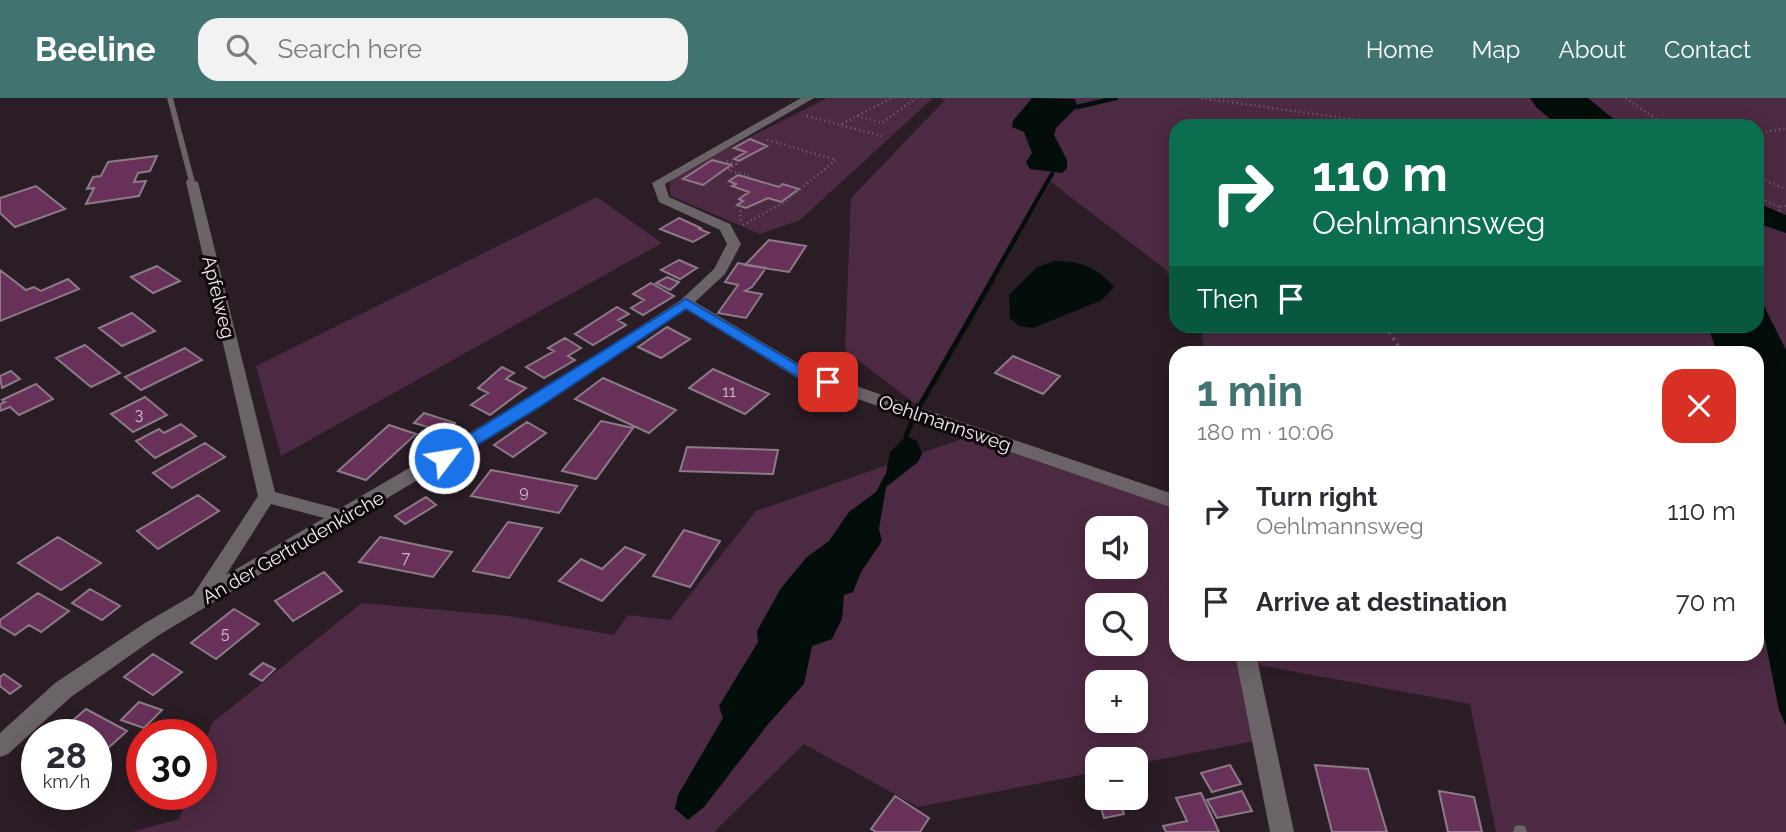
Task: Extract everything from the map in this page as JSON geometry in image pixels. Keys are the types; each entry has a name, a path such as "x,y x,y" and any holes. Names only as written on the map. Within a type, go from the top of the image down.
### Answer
{"street":[{"name":"An der Gertrudenkirche","path":"0,747 63,690 152,629 536,402 686,303 720,271 734,244 725,227 663,199 658,183 809,98"},
{"name":"Apfelweg","path":"191,182 268,496"},
{"name":"Oehlmannsweg","path":"686,303 803,374 1169,500"},
{"path":"200,602 268,496 343,517"},
{"path":"1246,661 1282,832"}],"lane":[{"name":"Apfelweg","path":"170,98 191,182"}],"path":[{"path":"841,125 892,98"},
{"path":"857,116 882,123 916,98"},
{"path":"1201,98 1351,119"},
{"path":"1626,98 1656,119"},
{"path":"788,110 885,137"},
{"path":"1764,133 1786,128"},
{"path":"740,206 741,227 783,203 836,160 747,134"},
{"path":"709,153 736,164 728,170 750,177"},
{"path":"1764,180 1786,189"},
{"path":"1764,201 1779,209 1786,206"}],"shaded area":[{"path":"827,98 933,98 800,220 760,234 671,196 671,182 681,172"},
{"path":"940,98 1786,98 1786,832 1496,832 1470,704 1241,662 1255,741 1148,762 1148,747 1085,747 1085,774 918,807 804,744 714,832 132,832 179,819 182,810 217,810 217,719 362,603 509,616 614,635 628,615 670,620 756,511 970,436 1169,501 1169,661 1764,661 1764,346 1203,346 1202,333 1764,333 1764,119 1169,119 1169,276 1165,269 1051,182 919,407 845,350 851,198 945,100"},
{"path":"1032,98 1075,99 1077,107 1056,128 1054,135 1067,160 1067,168 1062,173 1030,169 1026,162 1032,153 1024,132 1012,127 1013,121"},
{"path":"1530,98 1588,98 1614,119 1550,119"},
{"path":"597,197 662,243 281,456 256,366"},
{"path":"1764,206 1786,215 1786,233 1764,225"},
{"path":"1053,261 1087,266 1101,274 1114,287 1102,300 1033,328 1019,326 1010,318 1009,295 1036,268"},
{"path":"1764,306 1786,350 1786,726 1779,710 1764,634 1764,346 1715,346 1710,333 1764,333"},
{"path":"906,436 917,441 922,454 918,462 886,487 879,529 882,541 861,572 853,592 844,595 842,619 832,639 812,646 804,684 769,723 704,807 688,820 675,809 678,795 723,718 719,706 758,642 757,631 781,588 807,557 829,541 849,512 876,492 886,473 890,452"}],"building":[{"path":"750,139 767,146 739,161 734,159 746,152 734,148"},
{"path":"157,156 150,171 138,173 134,182 146,181 139,196 86,204 94,188 87,189 93,177 101,176 108,162"},
{"path":"712,160 731,165 703,185 683,179"},
{"path":"738,175 779,187 783,184 799,189 781,202 768,198 746,208 737,205 743,201 739,199 749,192 732,186 736,184 729,181"},
{"path":"36,186 65,209 15,227 0,213 0,198"},
{"path":"679,218 709,233 693,242 660,229"},
{"path":"769,240 806,246 789,272 745,265"},
{"path":"679,260 697,268 680,279 661,270"},
{"path":"738,263 766,268 752,287 745,291 762,294 746,318 718,313 738,285 725,282"},
{"path":"157,266 180,281 153,293 131,277"},
{"path":"0,270 26,290 34,287 41,291 68,279 79,289 0,321"},
{"path":"667,277 679,282 670,290 656,283"},
{"path":"651,283 674,296 643,315 631,308 644,300 633,294"},
{"path":"617,307 629,314 618,320 626,325 593,345 575,334"},
{"path":"132,313 155,331 122,346 99,328"},
{"path":"667,327 690,339 661,358 638,347"},
{"path":"565,338 581,348 568,356 575,360 544,378 526,367 554,351 548,348"},
{"path":"85,345 120,373 91,387 56,358"},
{"path":"185,348 202,360 141,390 125,377"},
{"path":"1013,356 1060,376 1043,394 995,373"},
{"path":"502,367 514,373 506,379 526,388 490,415 471,405 488,393 478,388"},
{"path":"713,369 769,394 745,414 689,388"},
{"path":"11,371 20,379 2,388 0,376"},
{"path":"603,378 676,410 649,433 575,399"},
{"path":"36,384 53,399 19,415 10,407 0,411 0,404 5,402 2,400"},
{"path":"145,397 167,415 133,432 111,414"},
{"path":"424,413 455,423 445,432 414,423"},
{"path":"601,421 633,428 596,479 562,471"},
{"path":"527,422 546,433 513,457 494,445"},
{"path":"181,424 196,436 155,458 136,441 159,429 164,433"},
{"path":"389,425 416,434 366,480 338,471"},
{"path":"205,443 225,457 172,488 153,473"},
{"path":"687,447 778,450 773,474 680,471"},
{"path":"491,470 577,486 559,513 471,496"},
{"path":"198,495 219,511 158,549 137,531"},
{"path":"426,497 436,505 405,524 395,516"},
{"path":"508,522 542,528 509,578 473,571"},
{"path":"684,530 720,541 690,587 653,576"},
{"path":"58,537 101,563 61,590 18,563"},
{"path":"380,537 452,552 433,577 359,562"},
{"path":"625,547 645,555 602,601 559,581 581,559 602,569"},
{"path":"324,572 342,591 293,621 275,601"},
{"path":"90,589 120,606 102,620 72,603"},
{"path":"38,593 69,611 41,632 29,625 15,635 0,626 0,620"},
{"path":"234,609 259,624 216,659 191,643"},
{"path":"153,654 182,672 153,695 124,677"},
{"path":"263,663 275,669 262,681 250,674"},
{"path":"4,674 21,686 10,694 0,686 0,677"},
{"path":"139,702 162,710 153,719 121,720"},
{"path":"86,709 105,719 74,719"},
{"path":"112,723 126,732 112,744"},
{"path":"1230,765 1241,784 1212,792 1201,773"},
{"path":"1315,765 1368,769 1387,832 1332,832"},
{"path":"1242,791 1252,811 1217,818 1207,800"},
{"path":"1439,791 1474,797 1482,832 1448,832"},
{"path":"1201,793 1219,832 1166,832 1163,826 1187,821 1176,798"},
{"path":"895,796 929,818 920,832 876,832 871,829"},
{"path":"1102,810 1122,810 1124,814 1104,818"}],"waterway":[{"path":"1077,107 1116,98"},
{"path":"991,281 1052,174"},
{"path":"919,407 992,280"},
{"path":"906,436 911,424"}],"route":[{"path":"444,458 536,402 686,303 803,374 828,382"}]}
